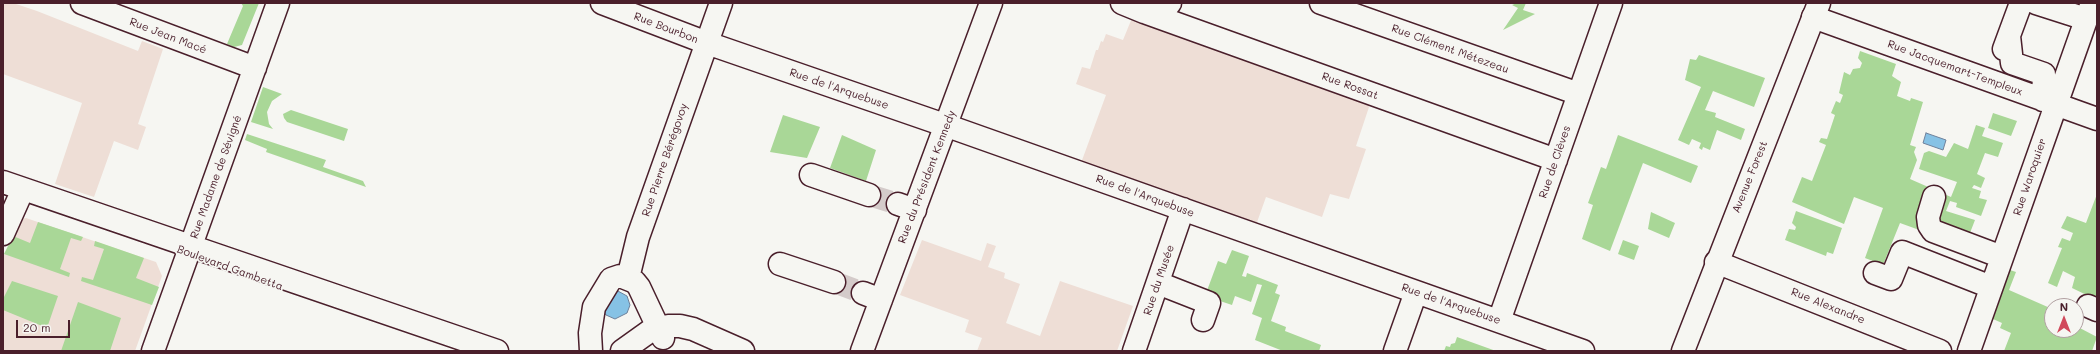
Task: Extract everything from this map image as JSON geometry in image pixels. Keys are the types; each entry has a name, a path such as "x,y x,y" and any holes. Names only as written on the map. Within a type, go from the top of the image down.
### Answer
{"street":[{"name":"Rue Jean Macé","path":"82,3 255,68"},
{"name":"Rue Madame de Sévigné","path":"153,351 278,3"},
{"name":"Rue Bourbon","path":"602,3 707,43"},
{"name":"Rue Pierre Bérégovoy","path":"628,278 638,237 720,3"},
{"name":"Rue du Président Kennedy","path":"862,351 872,297 907,207 947,126 992,3"},
{"name":"Rue Rossat","path":"1122,3 1556,160"},
{"path":"1144,12 1164,11 1170,3"},
{"name":"Rue Clément Métezeau","path":"1321,3 1579,94"},
{"name":"Rue de Clèves","path":"1499,321 1611,3"},
{"path":"1988,80 1999,63 2021,3"},
{"path":"2036,3 2089,11"},
{"name":"Rue Jacquemart-Templeux","path":"1816,10 1988,80 2097,119"},
{"name":"Avenue Forest","path":"1683,351 1716,262 1816,10"},
{"name":"Rue Waroquier","path":"1969,351 2002,257 2049,102 2089,11"},
{"path":"2009,36 2012,63 2044,74 2049,102"},
{"name":"Rue de l'Arquebuse","path":"707,43 947,126 1583,351"},
{"path":"811,175 869,195"},
{"path":"3,182 189,250 497,351"},
{"path":"3,234 12,193"},
{"name":"Boulevard Gambetta","path":"12,193 189,250 456,351"},
{"path":"1934,197 1928,217 1933,230 2002,257"},
{"name":"Rue du Musée","path":"1134,351 1183,209"},
{"path":"1875,273 1891,279 1902,252 1991,287"},
{"name":"Rue Alexandre","path":"1716,262 1940,351"},
{"path":"780,264 834,282"},
{"path":"591,351 591,320 594,308 611,279 620,276 635,282 643,295 651,334"},
{"path":"1158,283 1209,303 1203,320"},
{"path":"1395,351 1416,292"},
{"path":"622,351 643,335 680,326 693,329 743,351"},
{"path":"651,334 685,336 698,340 721,351"}],"shaded area":[{"path":"3,3 13,3 37,11 138,51 142,41 163,49 138,124 146,127 138,150 114,141 94,197 55,184 82,103 3,74"},
{"path":"1132,18 1371,101 1356,146 1366,149 1349,199 1330,194 1322,217 1266,197 1256,225 1081,163 1106,95 1076,84 1082,67 1090,69 1096,50 1098,50 1101,41 1103,42 1106,34 1123,40"},
{"path":"26,218 156,262 162,276 135,351 3,351 3,257 22,219"},
{"path":"922,240 981,261 987,243 996,246 988,267 1005,273 1004,278 1020,284 1006,323 1040,336 1060,281 1133,306 1117,351 977,351 982,338 965,332 969,320 900,295"}],"green space":[{"path":"241,3 259,3 242,45 234,47 227,44 243,6"},
{"path":"1517,3 1526,3 1523,10 1535,14 1503,30 1518,8 1512,5"},
{"path":"1860,51 1896,64 1892,76 1901,82 1897,96 1910,101 1911,98 1923,102 1910,145 1916,147 1914,152 1917,160 1910,179 1951,197 1957,182 1919,169 1924,153 1929,151 1946,157 1954,143 1968,149 1976,125 1985,128 1982,136 2003,143 1998,157 1985,153 1977,174 1985,178 1981,188 1974,185 1972,188 1981,191 1979,198 1987,200 1981,216 1956,207 1957,203 1950,201 1946,211 1975,220 1968,238 1991,256 1900,223 1883,265 1865,258 1883,208 1854,197 1844,224 1792,202 1802,177 1812,181 1826,145 1819,142 1821,138 1827,139 1835,115 1831,113 1836,101 1840,103 1843,95 1839,93 1844,72 1850,75 1853,69 1860,68 1862,63 1858,58"},
{"path":"1699,55 1765,78 1754,107 1713,91 1705,110 1716,113 1715,117 1745,129 1741,140 1717,130 1710,150 1703,147 1702,150 1699,148 1701,143 1692,139 1689,145 1678,140 1701,87 1685,80 1690,59 1696,60"},
{"path":"263,87 282,94 272,101 267,112 269,124 273,129 251,122"},
{"path":"291,110 348,129 344,141 287,122 283,114"},
{"path":"1993,113 2017,121 2011,136 1988,128"},
{"path":"783,115 820,127 807,158 770,152"},
{"path":"247,134 326,160 323,167 363,181 366,187 266,152 267,149 245,140"},
{"path":"842,135 876,150 866,181 830,168"},
{"path":"1618,135 1698,166 1691,183 1643,163 1610,251 1582,239 1593,205 1588,203 1601,167 1606,169"},
{"path":"2097,194 2097,300 2072,288 2075,277 2063,271 2057,287 2048,283 2062,248 2058,247 2062,238 2070,241 2073,233 2061,228 2067,216 2086,223"},
{"path":"1796,211 1842,228 1833,254 1827,252 1826,256 1785,240 1789,229 1795,230 1796,227 1792,223"},
{"path":"1651,212 1675,223 1669,238 1648,229"},
{"path":"38,222 83,237 81,241 71,238 60,269 70,273 69,277 4,254 13,236 30,243"},
{"path":"1623,240 1639,246 1634,260 1618,254"},
{"path":"95,241 144,258 136,278 159,287 152,305 81,281 82,277 93,280 104,249 94,246"},
{"path":"1232,250 1249,256 1242,276 1246,277 1247,273 1278,285 1275,293 1280,295 1271,321 1286,327 1285,331 1321,345 1319,351 1283,351 1255,340 1262,318 1252,314 1262,285 1257,284 1251,302 1235,296 1232,305 1205,296 1218,261 1226,264"},
{"path":"2010,270 2016,272 2009,290 2044,305 2044,338 2084,338 2084,330 2097,337 2092,351 2004,351 2011,333 2000,328 2002,323 1993,319"},
{"path":"12,281 58,296 47,328 3,310 3,299"},
{"path":"78,302 121,318 110,351 61,351"},
{"path":"1457,337 1496,351 1444,351 1446,346 1450,347 1451,344 1455,343"}],"water":[{"path":"1926,133 1946,140 1943,150 1923,143"},
{"path":"616,290 627,296 630,305 627,313 615,319 606,315 603,311"}],"tunnel":[{"path":"869,195 898,204"},
{"path":"834,282 863,293"}]}
